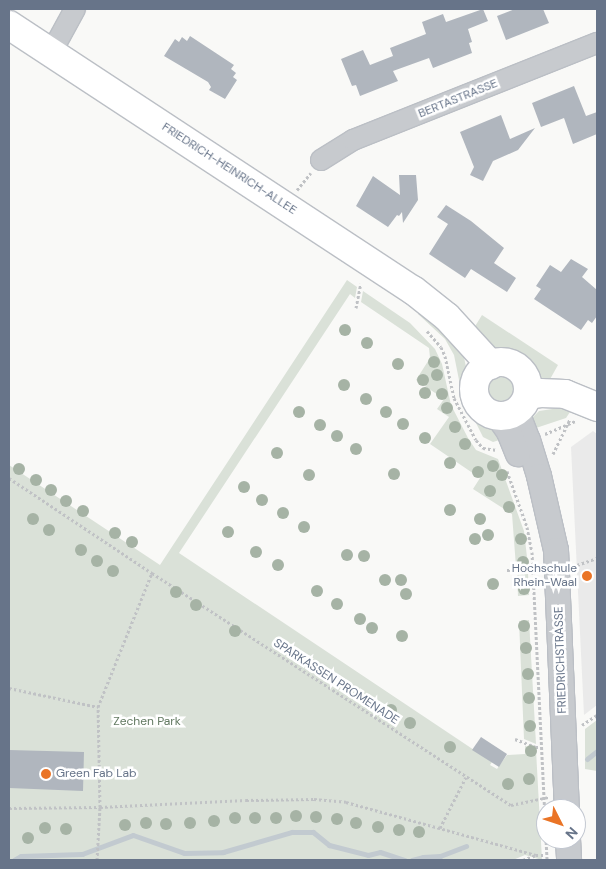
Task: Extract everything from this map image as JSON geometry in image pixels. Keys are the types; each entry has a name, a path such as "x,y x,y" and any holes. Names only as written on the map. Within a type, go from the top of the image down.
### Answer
{"main road":[{"name":"FRIEDRICH-HEINRICH-ALLEE","path":"9,25 413,290 436,322 465,343 484,371"},
{"path":"514,408 527,382 519,369 505,363 484,371 475,393 477,402 490,414 514,408 540,393 565,394 591,407"}],"street":[{"path":"52,53 75,9"},
{"name":"BERTASTRASSE","path":"321,160 353,140 597,43"},
{"name":"FRIEDRICHSTRASSE","path":"514,408 508,432 528,479 546,512 553,537 557,569 559,799"}],"path":[{"path":"356,308 361,283"},
{"path":"436,322 454,398 476,440 488,450 500,449"},
{"path":"564,428 591,407"},
{"path":"506,467 530,537 541,747 559,799"},
{"name":"SPARKASSEN PROMENADE","path":"9,478 152,573 511,805 536,802"},
{"path":"574,566 597,558"},
{"path":"507,570 532,569"},
{"path":"97,860 100,807 98,706 152,573"},
{"path":"9,688 98,706"},
{"path":"581,726 597,715"},
{"path":"515,739 541,747"},
{"path":"440,828 466,776"},
{"path":"9,808 100,807 246,800 314,799 346,802 536,854 546,855"},
{"path":"547,849 547,860"},
{"path":"523,860 536,854"}],"shaded area":[{"name":"Hochschule Rhein-Waal","path":"593,431 597,434 597,705 584,715 571,447"}],"green space":[{"name":"Zechen Park","path":"347,280 357,287 355,298 350,294 179,553 492,762 490,765 497,769 507,755 525,754 525,746 536,750 539,799 536,799 536,849 541,849 542,860 525,855 513,860 9,860 9,465 160,565"},
{"path":"363,291 410,323 435,349 442,364 451,405 468,438 476,450 498,459 524,531 528,566 516,567 512,514 473,489 480,478 430,444 449,417 437,409 444,399 416,380 430,358 429,348 361,302"},
{"path":"421,310 464,357 467,372 465,396 472,411 481,420 494,426 506,438 493,442 483,437 462,395 454,355 445,339 418,314"},
{"path":"482,315 558,365 549,381 538,376 517,357 497,352 474,328"},
{"path":"501,377 510,380 513,389 510,398 501,401 492,398 489,389 492,380"},
{"path":"566,407 572,409 566,418 530,430 532,418 539,411"},
{"path":"528,574 529,595 518,596 517,575"},
{"path":"529,620 536,744 524,739 519,621"},
{"path":"597,720 597,771 585,769 585,729"}],"building":[{"path":"483,9 488,21 468,29 472,42 469,43 472,53 433,68 429,58 393,71 398,81 360,96 356,85 352,86 341,59 363,50 370,65 393,56 390,48 426,34 422,22 443,14 446,22"},
{"path":"515,9 543,9 549,23 506,40 497,16"},
{"path":"190,36 234,65 231,69 236,73 233,77 237,80 225,99 209,90 211,87 208,82 164,56 175,39 179,42 182,37 187,41"},
{"path":"574,86 586,116 597,112 597,134 573,144 564,118 541,127 532,103"},
{"path":"501,115 510,139 535,128 518,150 493,161 483,181 470,175 474,167 460,132"},
{"path":"399,175 416,175 418,200 403,223 402,212 399,216 397,215 388,227 356,206 373,176 400,195"},
{"path":"446,205 471,221 504,248 494,263 516,278 507,292 471,269 465,278 429,254 448,224 437,217"},
{"path":"571,259 588,269 582,277 597,290 597,316 592,323 588,320 581,330 534,299 541,289 536,286 550,265 561,272"},
{"path":"481,737 507,754 499,767 472,750"},
{"name":"Green Fab Lab","path":"9,750 84,752 83,791 9,788"}],"waterway":[{"path":"587,759 597,751"},
{"path":"14,860 21,856 82,854 133,835 184,853 223,852 292,832 313,832 329,845 368,855 380,852 405,860"},
{"path":"412,860 440,856 466,846"}],"place":[{"name":"Hochschule Rhein-Waal","path":"587,576"},
{"name":"Green Fab Lab","path":"46,774"}]}
